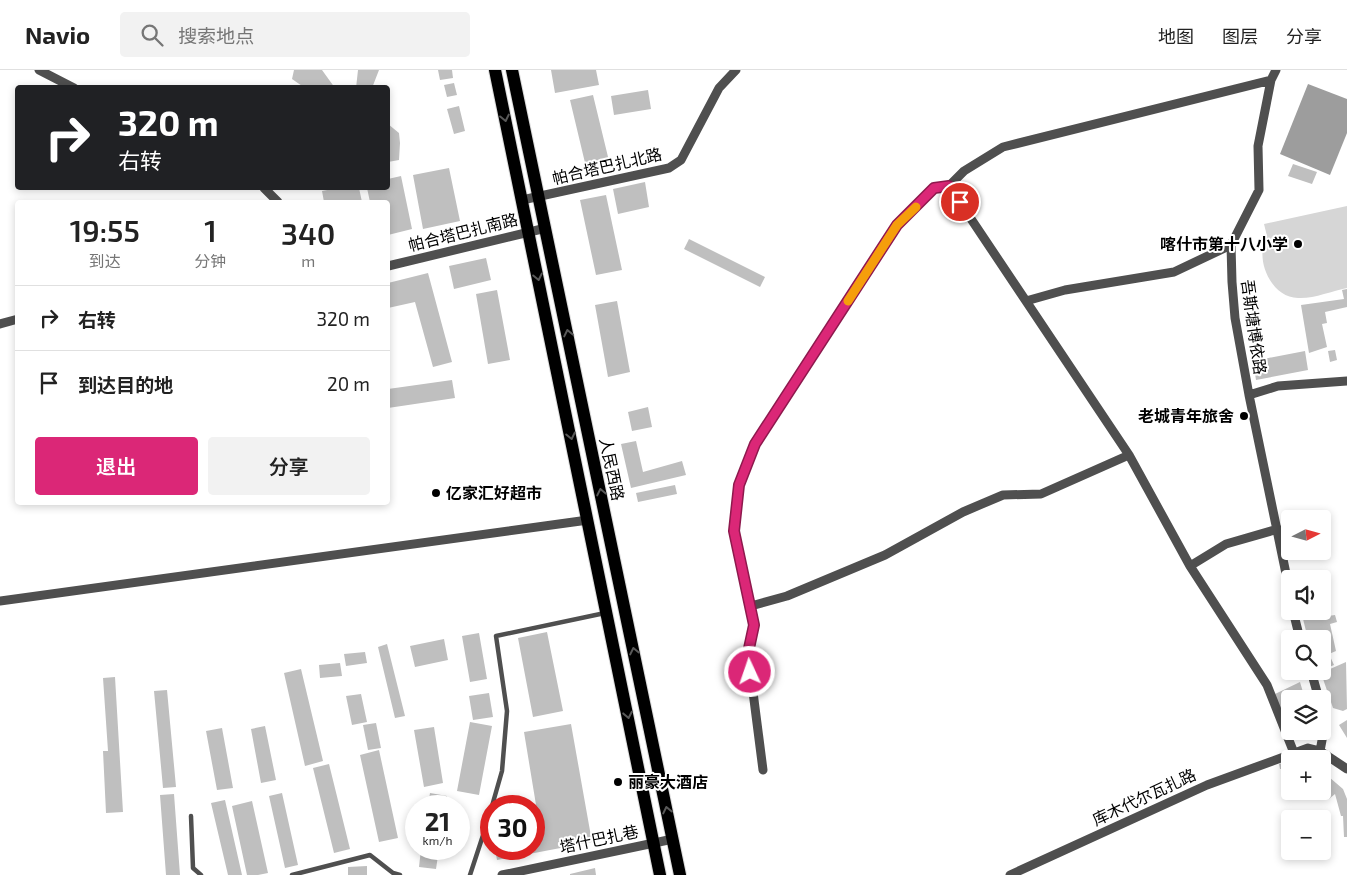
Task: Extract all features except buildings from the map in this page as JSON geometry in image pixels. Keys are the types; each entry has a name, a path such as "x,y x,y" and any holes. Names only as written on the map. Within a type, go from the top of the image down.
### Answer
{"main road":[{"name":"人民西路","path":"495,70 660,875"},
{"name":"人民西路","path":"512,70 680,875"}],"street":[{"path":"39,70 68,85"},
{"name":"帕合塔巴扎北路","path":"522,200 669,168 681,160 719,88 736,70"},
{"path":"1026,301 1065,290 1174,272 1231,245 1259,190 1258,146 1271,80 1276,70"},
{"path":"763,770 748,653 754,625 734,531 739,485 755,444 897,225 934,188 949,186 964,171 1003,147 1271,80"},
{"path":"949,186 1129,455 1190,566 1267,686 1293,750"},
{"path":"266,190 276,200"},
{"name":"帕合塔巴扎南路","path":"390,266 546,228"},
{"name":"吾斯塘博依路","path":"1231,245 1236,318 1248,396 1286,570"},
{"path":"0,324 15,320"},
{"path":"1248,396 1278,386 1347,381"},
{"path":"751,606 787,596 886,555 963,512 1003,495 1040,494 1129,455"},
{"path":"0,601 588,520"},
{"path":"1190,566 1226,544 1278,529"},
{"name":"库木代尔瓦扎路","path":"1302,750 1308,748 1316,750"},
{"name":"库木代尔瓦扎路","path":"1010,875 1207,784 1281,758"},
{"path":"1331,758 1347,769"},
{"name":"塔什巴扎巷","path":"502,875 673,839"}],"lane":[{"path":"495,795 502,770 507,710 496,636 607,612"},
{"path":"191,816 193,868 201,875"},
{"path":"470,875 480,845"},
{"path":"292,875 370,855 393,873 400,875"}],"shaded area":[{"path":"1308,84 1347,99 1347,133 1330,175 1280,154"},
{"path":"1347,206 1347,288 1304,298 1288,296 1280,291 1272,284 1264,265 1263,245 1267,236 1264,224"}],"slow traffic":[{"path":"848,301 897,225 916,207"}],"place":[{"name":"喀什市第十八小学","path":"1298,244"},
{"name":"老城青年旅舍","path":"1244,416"},
{"name":"亿家汇好超市","path":"436,493"},
{"name":"丽豪大酒店","path":"618,782"}],"route":[{"path":"750,672 748,653 754,625 734,531 739,485 755,444 897,225 934,188 949,186 960,202"}]}
